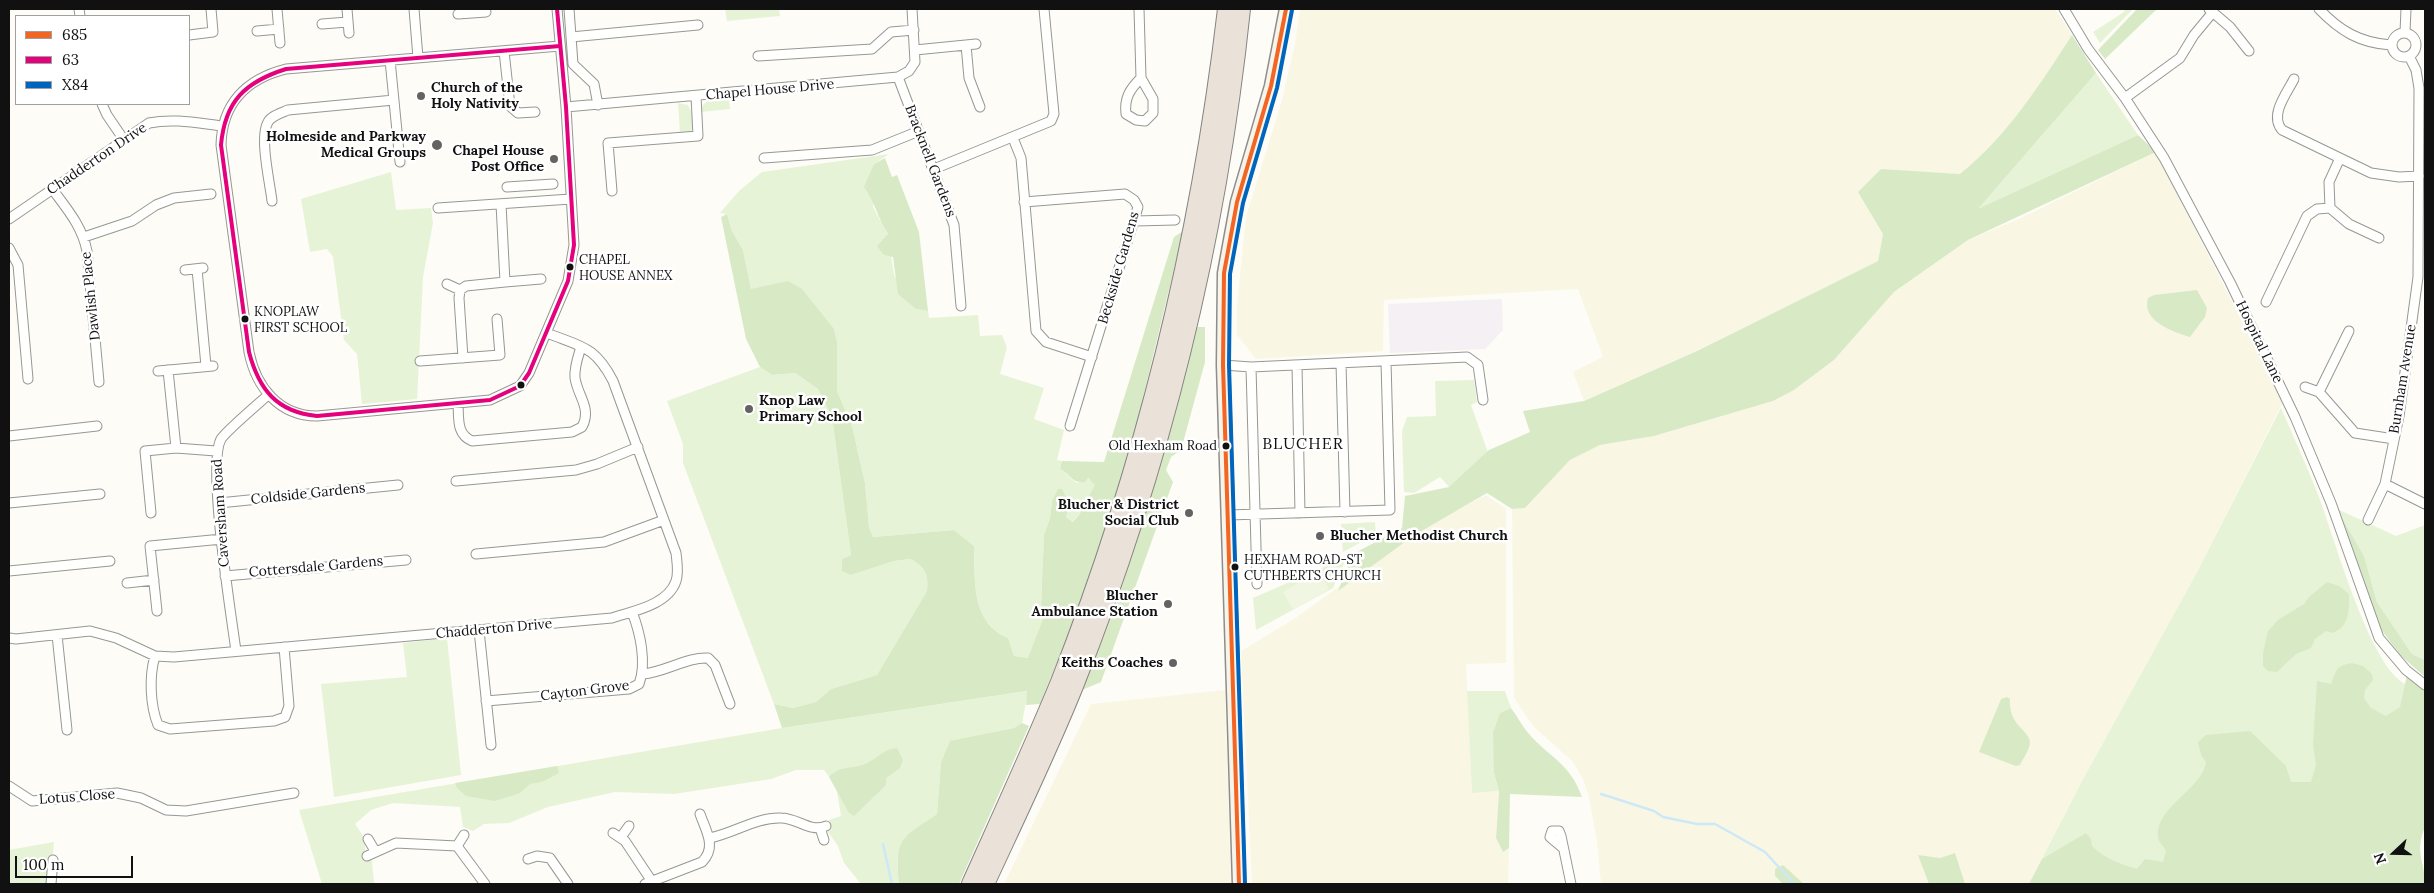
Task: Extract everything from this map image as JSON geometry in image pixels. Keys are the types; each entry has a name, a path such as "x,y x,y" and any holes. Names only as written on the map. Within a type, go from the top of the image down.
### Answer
{"highway":[{"path":"971,884 1059,682 1094,590 1132,473 1171,333 1192,237 1215,110 1230,9"},
{"path":"985,884 1074,687 1146,475 1184,334 1206,242 1223,148 1230,9"}],"main road":[{"path":"1240,884 1223,365 1224,283 1230,237 1271,86 1286,9"}],"street":[{"path":"190,35 213,32 211,9"},
{"path":"277,9 280,43"},
{"path":"347,9 349,32"},
{"path":"414,9 418,58"},
{"path":"557,9 566,107 574,245 568,281 529,373 520,386 490,400 304,416 279,405 268,395 252,368 249,352 221,145 222,126 231,104 251,84 271,73 286,69 560,46"},
{"path":"569,9 573,64 594,84 598,105"},
{"path":"898,77 909,71 915,62 912,9"},
{"path":"934,169 1051,121 1054,114 1044,9"},
{"path":"1139,9 1141,78 1153,99 1153,114 1145,121 1136,120 1126,114 1124,102 1132,87 1141,78"},
{"name":"Hospital Lane","path":"2064,9 2088,49 2125,98 2164,158 2230,282 2295,417 2330,503 2379,638 2406,670 2425,685"},
{"path":"2320,9 2335,26 2355,38 2391,45"},
{"path":"2405,32 2406,9"},
{"path":"2125,98 2180,58 2211,11 2230,27 2249,51"},
{"path":"458,14 486,14"},
{"path":"322,24 348,22"},
{"path":"571,37 698,26"},
{"path":"257,31 279,29"},
{"path":"758,56 872,49 891,32 914,30"},
{"path":"2405,32 2413,36 2416,50 2409,56 2397,56 2391,45 2394,37 2405,32"},
{"path":"915,50 976,44"},
{"path":"966,45 969,78 980,107"},
{"path":"504,51 510,106 518,113 535,112"},
{"name":"Burnham Avenue","path":"2368,520 2385,484 2394,439 2418,277 2419,176 2422,129 2416,70 2409,56"},
{"path":"390,60 400,162"},
{"name":"Chapel House Drive","path":"566,107 898,77"},
{"name":"Bracknell Gardens","path":"898,77 954,224 961,306"},
{"path":"2294,79 2276,119 2279,127 2285,132 2371,173 2419,176"},
{"path":"612,191 608,143 698,136 696,96"},
{"path":"272,201 264,135 268,121 288,110 394,100"},
{"path":"102,105 107,116 124,140"},
{"name":"Chadderton Drive","path":"9,218 149,123 163,120 222,126"},
{"path":"764,158 872,150 919,131"},
{"path":"1013,138 1021,158 1036,331 1046,342 1092,357"},
{"path":"2330,208 2329,182 2340,158"},
{"path":"507,187 553,184"},
{"path":"531,185 532,202"},
{"name":"Dawlish Place","path":"52,190 77,223 88,250 99,382"},
{"path":"84,237 132,221 156,205 174,198 211,194"},
{"name":"Beckside Gardens","path":"1024,202 1125,194 1136,204 1138,211 1070,426"},
{"path":"438,208 571,199"},
{"path":"501,204 505,282"},
{"path":"2266,302 2307,216 2317,209 2330,208 2349,224 2379,238"},
{"path":"1135,221 1175,220"},
{"path":"9,248 18,265 28,379"},
{"path":"158,371 210,366 200,268 185,270"},
{"path":"464,358 460,290 466,286 541,279"},
{"path":"447,284 460,290"},
{"path":"2415,300 2425,300"},
{"path":"420,361 500,355 497,319"},
{"path":"2319,392 2349,332"},
{"name":"Chadderton Drive","path":"9,638 16,639 90,631 116,638 155,656 174,657 612,618 660,600 676,582 678,570 676,554 638,447 604,363 593,352 547,333"},
{"path":"458,403 460,431 464,438 472,441 572,432 582,428 587,411 576,379 575,369 581,346"},
{"path":"1223,365 1251,367 1467,357 1478,365 1484,400"},
{"path":"1228,515 1390,510 1386,361"},
{"path":"1341,363 1345,512"},
{"path":"1297,365 1300,513"},
{"path":"1251,367 1257,584"},
{"path":"168,370 176,448"},
{"path":"2305,387 2319,392 2355,433 2394,439"},
{"name":"Caversham Road","path":"236,651 222,539 216,451 222,438 268,395"},
{"path":"9,436 97,426"},
{"path":"456,481 576,470 597,464 638,447"},
{"path":"151,513 145,451 176,448 216,451"},
{"path":"2385,484 2425,504"},
{"name":"Coldside Gardens","path":"219,503 398,485"},
{"path":"9,503 100,494"},
{"path":"476,554 604,542 664,520"},
{"path":"156,611 150,546 222,539"},
{"name":"Cottersdale Gardens","path":"226,576 406,560"},
{"path":"9,571 110,561"},
{"path":"127,583 154,580"},
{"name":"Cayton Grove","path":"486,702 629,689 639,684 643,674 638,626 632,612"},
{"path":"479,630 491,745"},
{"path":"57,635 68,730"},
{"path":"155,656 151,667 153,712 158,725 170,729 274,721 285,716 290,706 284,647"},
{"path":"643,674 659,673 700,658 708,658 715,665 730,704"},
{"name":"Lotus Close","path":"9,786 32,801 117,793 141,798 166,810 186,811 294,793"},
{"path":"630,826 617,835 648,882 702,862 708,857 710,838 700,814"},
{"path":"710,838 771,818 784,818 812,828 823,827 824,840"},
{"path":"457,846 464,835"},
{"path":"368,839 375,851"},
{"path":"366,856 388,845 405,843 457,846"},
{"path":"457,846 485,884"},
{"path":"1563,848 1568,861 1570,884"},
{"path":"528,859 536,856 550,858 568,884"},
{"path":"52,884 53,860"}],"shaded area":[{"path":"1300,9 2055,9 2072,35 2033,96 1986,153 1960,174 1881,170 1883,234 1878,261 1697,351 1584,401 1573,372 1603,357 1578,289 1384,300 1383,351 1256,359 1237,335 1237,305 1246,217 1282,100 1295,44"},
{"path":"2156,152 2283,402 2196,574 2082,781 2029,884 1601,884 1597,842 1589,797 1583,779 1573,762 1533,726 1514,698 1512,509 1525,508 1570,460 1600,445 1654,436 1773,401 1794,390 1834,360 1894,292 1968,240 2021,218"},
{"path":"1502,299 1503,330 1485,349 1390,353 1388,304"},
{"path":"1486,495 1506,509 1506,663 1466,664 1472,792 1499,791 1496,838 1503,851 1509,848 1508,884 1252,884 1241,651 1294,619 1412,534"},
{"path":"1225,690 1231,884 1004,884 1091,704"}],"green space":[{"path":"725,9 779,9 780,16 727,21"},
{"path":"2125,9 2133,9 2100,43 2093,32 2124,12"},
{"path":"2137,9 2157,9 2105,59 2098,50"},
{"path":"2072,35 2096,73 1978,209 2138,135 2156,152 1968,240 1894,292 1834,360 1794,390 1773,401 1654,436 1600,445 1570,460 1525,508 1512,509 1487,493 1413,536 1338,591 1353,554 1402,528 1405,496 1449,487 1489,450 1530,432 1523,411 1584,401 1697,351 1878,261 1883,234 1858,192 1881,169 1960,174 2007,127"},
{"path":"2096,73 2138,135 1977,210"},
{"path":"729,99 730,109 701,112 704,104 711,100"},
{"path":"678,103 688,105 692,113 694,127 690,132 680,133"},
{"path":"889,154 874,164 873,207 888,235 894,275 916,309 928,311 929,318 978,315 980,336 1002,335 1007,347 1000,374 1044,388 1034,419 1064,430 1057,460 1062,461 1060,469 1078,483 1087,478 1096,484 1082,510 1071,522 1052,501 1050,518 1044,535 1041,605 1045,614 1029,658 1014,656 1008,638 996,631 987,622 977,599 974,546 954,530 873,537 869,527 865,483 852,426 837,391 837,342 834,329 751,289 743,250 732,231 727,214 720,213 739,191 762,172"},
{"path":"885,158 892,177 897,175 919,232 928,311 916,309 898,294 893,257 884,255 877,246 888,234 864,187 874,164"},
{"path":"391,172 396,210 431,208 433,223 423,277 417,399 362,404 357,354 344,340 333,257 327,249 310,252 301,199"},
{"path":"727,214 732,231 743,250 751,289 788,281 802,289 834,329 837,342 837,391 852,426 865,483 869,527 873,537 954,530 974,546 977,600 987,622 996,631 1008,638 1014,656 1028,658 1045,614 1041,605 1044,535 1050,518 1052,501 1058,489 1062,489 1070,505 1066,517 1072,522 1082,510 1095,485 1088,478 1085,482 1074,480 1060,469 1062,461 1104,462 1174,237 1183,231 1125,473 1077,613 1040,704 1026,705 1027,691 782,728 774,704 793,708 816,702 831,689 877,675 927,591 927,580 922,568 910,559 894,561 851,575 842,571 842,559 851,555 832,417 818,389 795,373 772,375 760,367 746,339 721,217"},
{"path":"2197,290 2207,308 2205,317 2190,337 2167,329 2149,313 2147,306 2148,298 2154,295"},
{"path":"1197,327 1205,327 1205,362 1181,450 1171,457 1166,470 1173,482 1101,682 1082,690 1156,469"},
{"path":"760,367 772,375 795,373 818,389 832,417 851,555 842,559 851,575 894,561 910,559 922,568 927,580 927,591 877,675 831,689 816,702 793,708 774,704 683,463 683,444 667,401"},
{"path":"1474,380 1477,402 1471,405 1491,461 1451,489 1440,477 1414,493 1404,492 1402,431 1407,417 1436,416 1435,381"},
{"path":"2281,408 2317,492 2365,626 2391,672 2405,684 2425,827 2420,850 2425,884 2029,884 2082,781 2196,574"},
{"path":"2337,509 2396,536 2425,525 2425,660 2412,654 2377,602 2364,556"},
{"path":"2337,509 2364,556 2377,602 2412,654 2425,660 2425,677 2400,655 2380,628"},
{"path":"1375,522 1376,534 1343,552 1341,524"},
{"path":"1347,557 1333,588 1256,630 1253,598"},
{"path":"1318,571 1329,589 1293,610 1283,592"},
{"path":"2327,582 2339,586 2349,594 2347,617 2342,627 2332,633 2326,631 2315,639 2311,648 2296,654 2277,672 2268,671 2263,666 2263,653 2268,631 2278,620 2304,604 2309,597"},
{"path":"447,638 461,775 334,797 321,684 407,677 403,643"},
{"path":"2352,663 2363,666 2372,674 2373,680 2365,690 2364,698 2371,708 2386,716 2400,707 2407,675 2425,689 2425,827 2420,850 2425,884 2029,884 2042,859 2086,833 2091,839 2092,846 2107,857 2124,865 2137,869 2145,859 2163,862 2166,851 2158,838 2159,827 2163,817 2170,808 2203,772 2206,762 2201,755 2198,742 2206,735 2250,731 2286,766 2291,782 2311,782 2316,765 2313,744 2317,681 2331,684 2334,675 2340,667"},
{"path":"1028,691 1022,723 1014,728 950,742 941,762 937,814 915,829 903,841 898,857 899,884 861,884 844,863 838,846 828,832 829,820 841,816 836,786 824,770 796,770 771,779 674,794 615,792 548,807 509,823 484,824 473,831 463,827 460,807 393,803 371,810 355,824 365,839 365,851 372,861 374,884 322,884 299,810 782,728"},
{"path":"1467,691 1505,691 1511,708 1500,713 1494,773 1499,791 1472,793"},
{"path":"2007,697 2010,699 2010,708 2015,721 2027,734 2030,742 2028,751 2020,765 2016,766 1979,752 2001,699"},
{"path":"1511,708 1529,734 1572,776 1582,797 1510,794 1509,848 1503,852 1496,838 1499,791 1494,773 1493,733 1500,713"},
{"path":"1022,723 1029,726 959,884 899,884 898,857 903,841 915,829 937,814 941,762 950,741 1014,728"},
{"path":"897,748 903,760 900,768 886,778 886,785 854,816 849,813 829,777 838,770 859,766 873,760 885,751"},
{"path":"557,766 559,773 542,782 530,784 520,793 495,801 466,796 457,788 455,783"},
{"path":"54,842 50,884 9,884 9,850"},
{"path":"1955,853 1965,884 1929,884 1918,855 1940,858"},
{"path":"1783,865 1804,884 1783,884 1775,876 1775,869"}],"waterway":[{"path":"1601,794 1654,811 1663,817 1697,824 1715,824 1765,852 1794,884"},
{"path":"883,844 892,884"}],"transit line":[{"name":"63","path":"557,9 566,107 574,245 568,281 529,373 520,386 490,400 317,416 291,410 272,397 258,377 249,352 221,145 227,116 240,95 259,80 286,69 560,46"},
{"name":"685","path":"1239,884 1223,365 1224,273 1237,202 1271,86 1286,9"},
{"name":"X84","path":"1245,884 1229,365 1230,274 1243,203 1277,88 1292,10"}],"place":[{"name":"Church of the Holy Nativity","path":"421,96"},
{"name":"Holmeside and Parkway Medical Groups","path":"437,145"},
{"name":"Chapel House Post Office","path":"554,159"},
{"name":"CHAPEL HOUSE ANNEX","path":"570,267"},
{"name":"KNOPLAW FIRST SCHOOL","path":"245,319"},
{"name":"Knop Law Primary School","path":"749,409"},
{"name":"Old Hexham Road","path":"1226,446"},
{"name":"Blucher & District Social Club","path":"1189,513"},
{"name":"Blucher Methodist Church","path":"1320,536"},
{"name":"HEXHAM ROAD-ST CUTHBERTS CHURCH","path":"1235,567"},
{"name":"Blucher Ambulance Station","path":"1168,604"},
{"name":"Keiths Coaches","path":"1173,663"}],"district":[{"name":"BLUCHER","path":"1303,444"}]}
